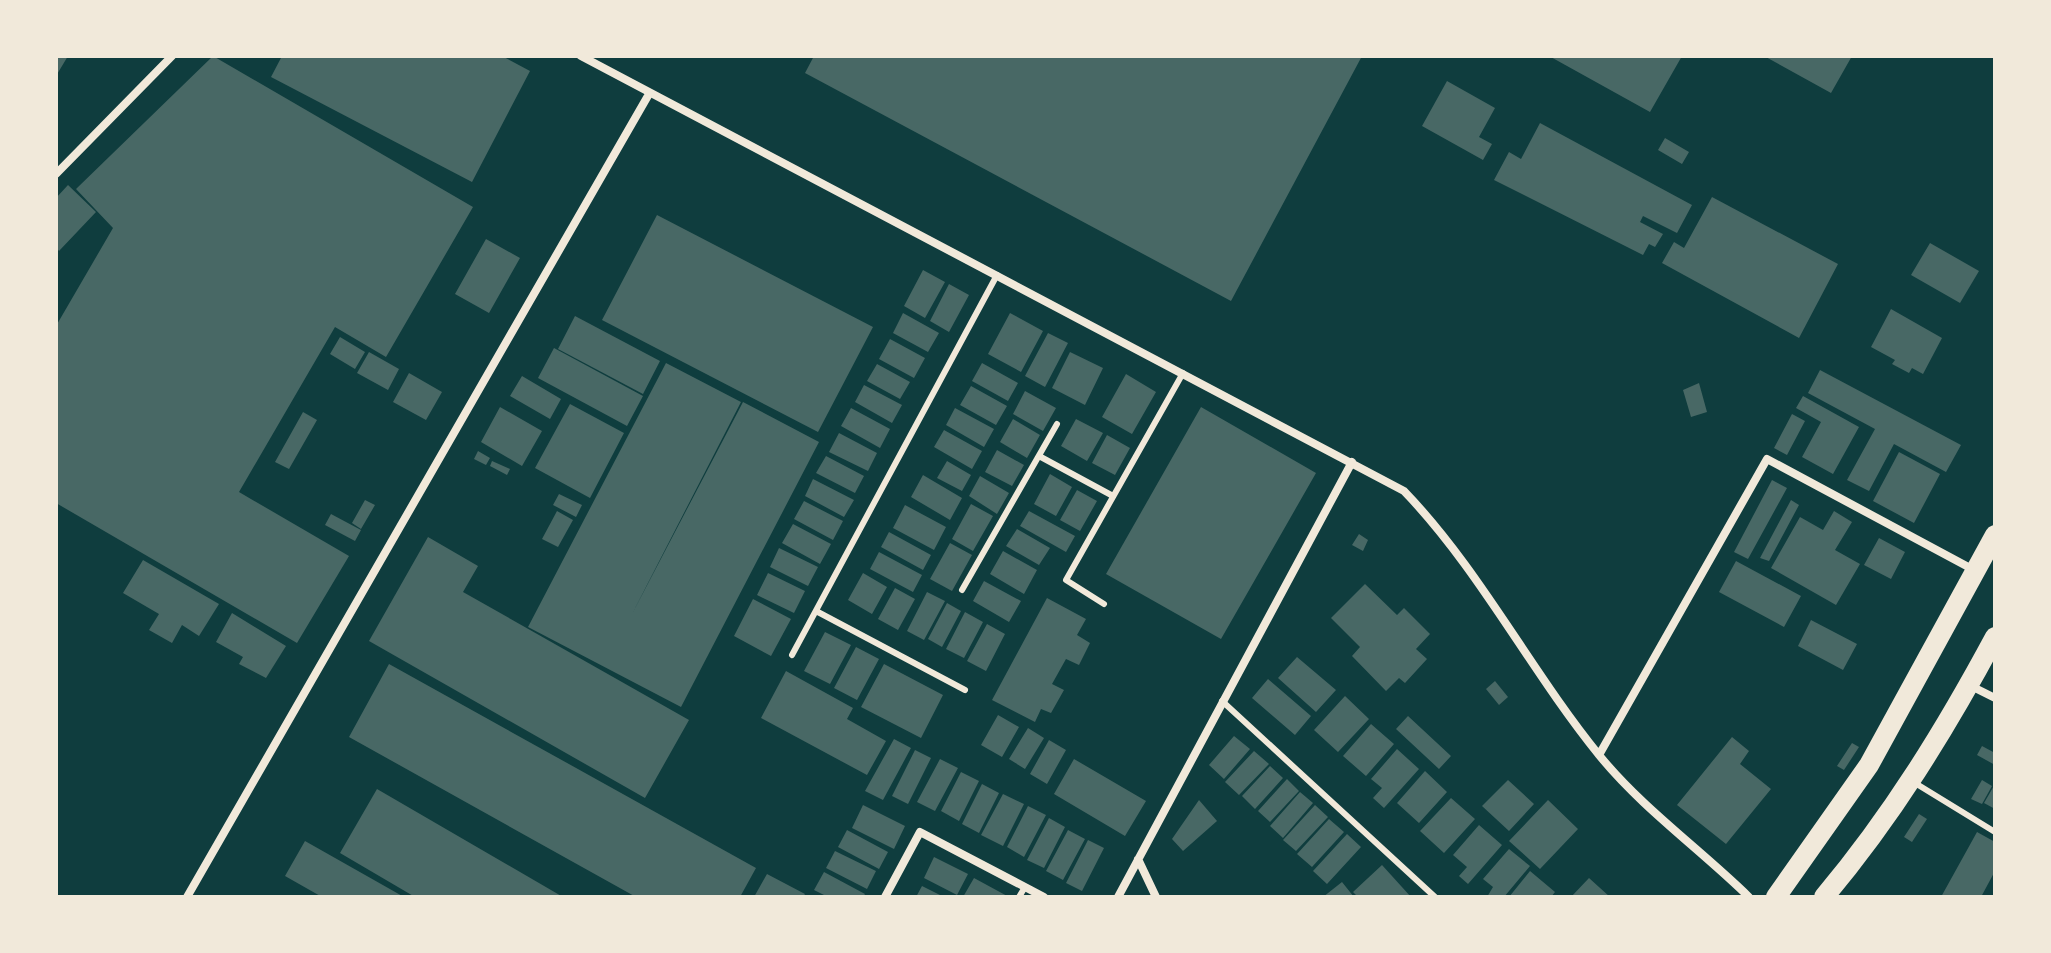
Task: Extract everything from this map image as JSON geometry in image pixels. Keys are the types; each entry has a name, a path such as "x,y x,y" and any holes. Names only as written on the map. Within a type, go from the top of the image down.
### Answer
{"main road":[{"path":"1776,897 1869,765 1995,535"},
{"path":"1824,897 1912,781 1995,637"}],"street":[{"path":"56,174 172,56"},
{"path":"581,56 1404,491 1437,526 1599,755 1648,806 1749,897"},
{"path":"187,897 649,94"},
{"path":"1599,755 1767,459 1975,571"},
{"path":"1118,897 1352,462"},
{"path":"1969,685 1995,698"},
{"path":"885,897 920,832 1044,897"},
{"path":"1138,859 1156,897"}],"lane":[{"path":"792,655 997,275"},
{"path":"1104,604 1066,580 1183,373"},
{"path":"962,590 1057,424"},
{"path":"1039,456 1113,496"},
{"path":"816,611 965,690"},
{"path":"1222,701 1435,897"},
{"path":"1912,781 1995,832"},
{"path":"1019,897 1025,887"}],"building":[{"path":"56,56 68,56 56,76"},
{"path":"213,56 473,207 386,357 335,327 239,492 349,556 297,643 56,503 56,326 113,228 76,189"},
{"path":"282,56 502,56 530,71 472,182 271,77"},
{"path":"814,56 1362,56 1231,301 805,73"},
{"path":"1549,56 1682,56 1650,112"},
{"path":"1764,56 1852,56 1831,93"},
{"path":"1447,81 1495,108 1479,137 1492,144 1483,160 1422,126"},
{"path":"1540,123 1692,205 1677,233 1643,216 1640,222 1663,234 1655,247 1649,244 1643,255 1494,180 1509,152 1521,159"},
{"path":"1665,138 1689,152 1682,164 1658,150"},
{"path":"68,185 96,212 59,251 56,247 56,198"},
{"path":"1712,197 1838,264 1799,338 1662,263 1674,242 1684,248"},
{"path":"657,215 873,327 818,432 602,320"},
{"path":"486,239 520,258 489,313 455,294"},
{"path":"1930,243 1979,271 1960,303 1911,275"},
{"path":"923,270 945,282 925,318 904,306"},
{"path":"949,284 969,295 949,332 930,321"},
{"path":"1891,309 1942,338 1923,374 1912,368 1909,373 1892,364 1895,360 1871,347"},
{"path":"903,313 939,333 928,352 893,333"},
{"path":"1010,313 1043,331 1021,372 988,354"},
{"path":"575,316 660,361 643,394 558,349"},
{"path":"1048,333 1068,343 1045,387 1025,376"},
{"path":"340,337 365,352 355,369 330,354"},
{"path":"890,339 925,358 914,378 879,359"},
{"path":"554,348 643,396 627,426 538,378"},
{"path":"369,352 399,369 388,390 357,373"},
{"path":"1070,352 1103,368 1085,405 1052,388"},
{"path":"666,363 741,402 631,616 743,402 819,442 681,707 528,627"},
{"path":"982,363 1018,383 1008,401 972,381"},
{"path":"877,364 910,382 900,399 867,381"},
{"path":"1820,370 1961,445 1946,472 1894,444 1869,491 1847,480 1875,429 1808,393"},
{"path":"409,373 442,392 426,420 393,402"},
{"path":"1126,374 1156,392 1132,434 1102,417"},
{"path":"522,376 561,399 550,419 510,396"},
{"path":"1699,383 1707,412 1691,417 1683,390"},
{"path":"864,385 902,405 892,423 855,402"},
{"path":"971,386 1007,406 996,425 960,405"},
{"path":"1025,391 1056,408 1043,431 1013,414"},
{"path":"1803,396 1859,427 1833,474 1802,457 1821,422 1796,408"},
{"path":"570,404 624,433 590,498 535,468"},
{"path":"500,407 542,431 522,466 481,442"},
{"path":"1201,407 1316,473 1221,639 1106,574"},
{"path":"851,408 890,429 880,448 841,426"},
{"path":"955,408 994,429 984,447 946,425"},
{"path":"303,412 317,420 289,469 275,462"},
{"path":"1792,414 1805,421 1787,455 1774,448"},
{"path":"1013,419 1040,435 1027,458 1000,442"},
{"path":"1076,419 1103,433 1087,461 1061,446"},
{"path":"944,430 982,451 972,469 934,447"},
{"path":"839,433 877,453 868,471 829,452"},
{"path":"1107,435 1130,448 1115,475 1092,463"},
{"path":"997,450 1024,465 1012,486 985,472"},
{"path":"478,451 490,458 486,465 474,459"},
{"path":"1899,452 1940,474 1914,523 1873,501"},
{"path":"826,456 864,476 855,493 816,473"},
{"path":"492,461 510,469 507,475 490,466"},
{"path":"947,461 971,475 962,491 937,478"},
{"path":"1050,474 1072,487 1056,516 1034,504"},
{"path":"923,475 962,498 950,520 911,497"},
{"path":"980,476 1009,493 997,514 969,496"},
{"path":"813,479 854,500 844,517 805,496"},
{"path":"1772,480 1787,488 1748,559 1734,552"},
{"path":"1077,490 1097,501 1080,531 1060,520"},
{"path":"559,494 582,505 576,517 553,505"},
{"path":"365,500 375,505 361,529 352,523"},
{"path":"1791,500 1799,505 1769,561 1760,558"},
{"path":"804,501 843,521 833,540 794,519"},
{"path":"971,504 993,516 973,551 952,539"},
{"path":"905,505 946,527 934,550 893,528"},
{"path":"557,511 573,520 558,547 542,539"},
{"path":"1029,511 1075,536 1066,552 1020,526"},
{"path":"1834,511 1852,522 1835,550 1860,564 1836,605 1771,568 1800,517 1823,530"},
{"path":"331,514 361,530 355,541 325,525"},
{"path":"793,524 831,544 820,564 782,543"},
{"path":"1017,529 1050,548 1039,565 1006,546"},
{"path":"889,532 931,555 923,570 881,547"},
{"path":"1359,534 1368,540 1363,551 1352,545"},
{"path":"428,537 478,566 463,592 689,720 645,798 369,641"},
{"path":"1879,538 1905,552 1891,579 1864,565"},
{"path":"950,543 972,555 952,591 930,579"},
{"path":"779,548 818,567 808,586 770,567"},
{"path":"1003,551 1037,570 1024,594 990,574"},
{"path":"879,552 922,575 913,592 870,569"},
{"path":"143,560 219,604 199,636 182,625 172,643 149,630 159,614 123,593"},
{"path":"1736,561 1801,596 1784,627 1719,592"},
{"path":"768,573 805,591 794,613 757,595"},
{"path":"863,573 887,587 872,614 848,600"},
{"path":"984,581 1021,601 1009,622 973,601"},
{"path":"1365,584 1397,615 1404,608 1430,634 1416,649 1427,659 1405,683 1399,678 1386,691 1352,656 1360,647 1331,618"},
{"path":"895,588 915,599 898,630 878,619"},
{"path":"927,592 945,601 924,640 907,631"},
{"path":"1047,598 1086,619 1077,635 1090,643 1079,665 1066,659 1052,684 1064,690 1051,713 1041,709 1035,722 992,700"},
{"path":"753,599 791,619 771,656 734,636"},
{"path":"947,603 961,611 942,647 928,639"},
{"path":"965,612 983,622 964,658 946,649"},
{"path":"232,613 286,646 266,678 239,664 243,657 216,642"},
{"path":"1811,620 1857,644 1843,670 1798,646"},
{"path":"987,624 1005,634 986,671 967,661"},
{"path":"825,632 851,645 830,684 804,671"},
{"path":"856,647 879,659 857,700 834,688"},
{"path":"1297,657 1336,690 1316,712 1278,678"},
{"path":"389,664 756,868 740,897 636,897 349,737"},
{"path":"884,664 943,695 921,738 861,707"},
{"path":"786,671 853,708 847,719 886,741 867,775 761,718"},
{"path":"1268,679 1311,716 1295,735 1252,698"},
{"path":"1495,681 1508,697 1499,705 1486,689"},
{"path":"1345,696 1369,719 1338,752 1314,730"},
{"path":"998,715 1019,727 1002,757 981,745"},
{"path":"1408,716 1451,756 1439,769 1396,729"},
{"path":"1371,724 1394,744 1366,776 1343,756"},
{"path":"1028,728 1044,738 1025,769 1009,759"},
{"path":"1234,736 1250,749 1224,779 1209,765"},
{"path":"1732,737 1749,751 1740,764 1771,789 1726,844 1677,805"},
{"path":"894,739 911,748 883,800 865,791"},
{"path":"1049,740 1066,750 1047,784 1030,774"},
{"path":"1852,743 1859,747 1844,770 1837,766"},
{"path":"1982,746 1995,753 1995,765 1977,755"},
{"path":"1397,749 1419,769 1384,808 1373,798 1382,788 1371,779"},
{"path":"915,750 931,758 908,804 892,796"},
{"path":"1254,751 1269,764 1239,795 1225,782"},
{"path":"940,759 958,768 935,811 917,802"},
{"path":"1074,759 1146,801 1125,836 1054,794"},
{"path":"1270,766 1283,778 1255,809 1242,796"},
{"path":"1425,771 1447,792 1419,823 1397,803"},
{"path":"961,772 979,781 959,821 941,811"},
{"path":"1287,779 1299,791 1270,822 1258,811"},
{"path":"1508,780 1534,804 1509,831 1482,806"},
{"path":"1982,780 1992,786 1982,804 1971,799"},
{"path":"982,784 999,793 979,833 962,824"},
{"path":"1995,784 1995,809 1984,803"},
{"path":"377,789 563,897 415,897 340,853"},
{"path":"1300,792 1313,803 1283,838 1270,826"},
{"path":"1003,794 1024,804 1003,846 981,835"},
{"path":"1451,798 1475,819 1444,853 1420,831"},
{"path":"1199,800 1217,821 1183,851 1172,839"},
{"path":"1548,800 1578,829 1540,869 1509,841"},
{"path":"863,805 905,826 894,849 852,828"},
{"path":"1315,805 1328,817 1296,851 1283,840"},
{"path":"1028,806 1046,815 1024,857 1007,847"},
{"path":"1919,814 1927,819 1912,842 1904,837"},
{"path":"1049,818 1065,827 1044,868 1027,860"},
{"path":"1329,819 1344,832 1312,867 1297,854"},
{"path":"1479,825 1502,845 1468,884 1459,876 1467,867 1453,855"},
{"path":"847,830 888,852 879,869 838,847"},
{"path":"1068,830 1085,839 1063,880 1046,871"},
{"path":"1977,832 1995,842 1995,871 1981,897 1941,897"},
{"path":"1347,834 1361,847 1327,884 1313,871"},
{"path":"1088,840 1104,848 1082,891 1066,883"},
{"path":"305,841 404,897 322,897 285,876"},
{"path":"1509,849 1530,866 1504,897 1487,897 1493,887 1483,879"},
{"path":"835,851 876,871 867,889 826,868"},
{"path":"934,857 968,874 957,895 924,878"},
{"path":"1382,865 1411,897 1358,897 1353,892"},
{"path":"1530,871 1555,892 1551,897 1509,897"},
{"path":"824,872 865,894 863,897 828,897 814,890"},
{"path":"767,874 805,894 803,897 754,897"},
{"path":"974,878 1009,897 963,897"},
{"path":"1589,878 1610,897 1571,897"},
{"path":"1342,882 1354,897 1323,897"},
{"path":"922,886 944,897 916,897"}]}
